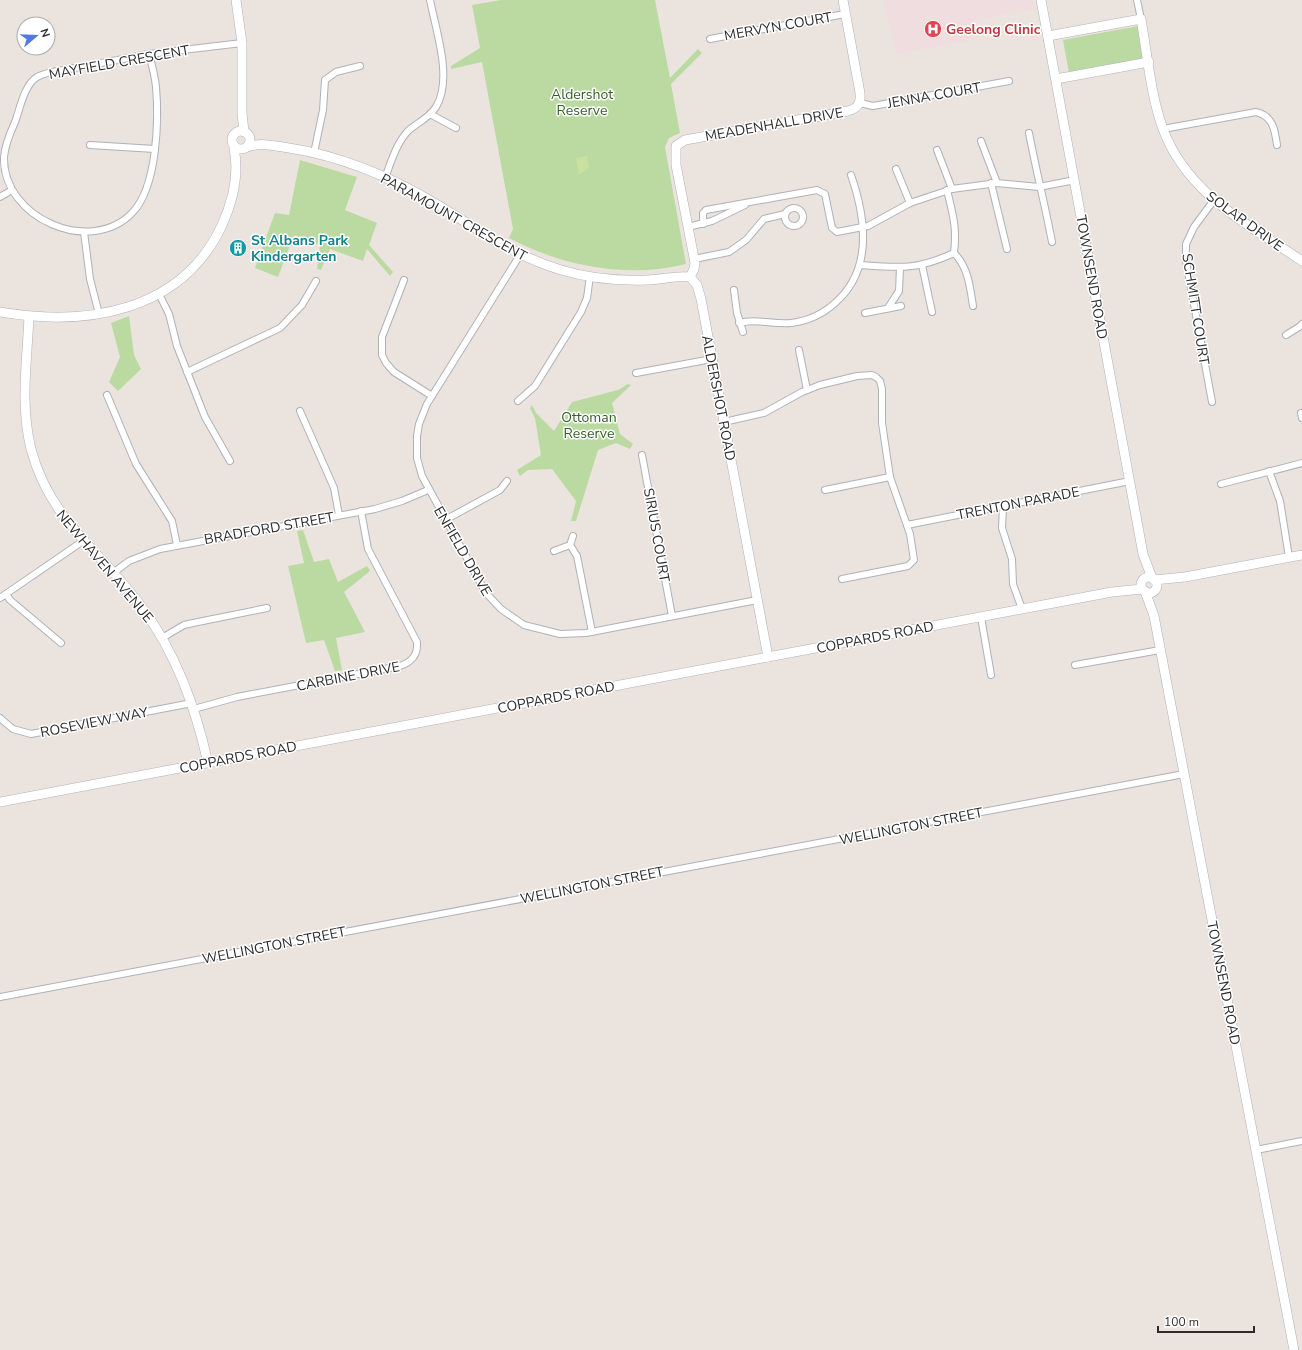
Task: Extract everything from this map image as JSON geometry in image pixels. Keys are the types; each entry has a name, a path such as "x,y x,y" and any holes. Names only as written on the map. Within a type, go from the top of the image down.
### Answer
{"street":[{"path":"236,0 242,43 243,134 250,142 236,166"},
{"path":"385,178 396,150 404,137 430,114 440,99 444,78 430,0"},
{"name":"MEADENHALL DRIVE","path":"688,227 675,157 675,150 678,144 685,140 848,111 855,108 860,103 860,93 843,0"},
{"name":"TOWNSEND ROAD","path":"1042,0 1160,650 1294,1350"},
{"path":"1048,36 1141,18 1137,0"},
{"name":"MERVYN COURT","path":"710,39 845,14"},
{"name":"SOLAR DRIVE","path":"1141,18 1163,129 1176,158 1186,172 1214,200 1301,257"},
{"name":"MAYFIELD CRESCENT","path":"84,232 66,229 46,222 26,208 12,190 5,170 5,149 27,90 33,80 50,72 149,54 242,43"},
{"path":"99,314 90,274 84,232 120,223 133,212 146,191 154,149 156,99 149,54"},
{"path":"1056,79 1149,62"},
{"path":"314,153 323,110 325,80 336,72 360,66"},
{"name":"JENNA COURT","path":"860,103 873,106 1009,81"},
{"path":"1163,129 1256,112 1262,114 1271,121 1277,145"},
{"path":"430,114 456,128"},
{"path":"1029,133 1039,187 1044,202 1052,242"},
{"path":"0,312 29,317 61,318 99,314 136,305 159,294 194,268 211,245 226,217 234,186 236,166 234,148 231,140 243,134"},
{"name":"PARAMOUNT CRESCENT","path":"243,134 268,145"},
{"path":"981,142 994,183 1007,249"},
{"name":"PARAMOUNT CRESCENT","path":"246,148 260,144 314,153 385,178 437,204 493,240 520,255 561,270 590,276 647,280 690,277"},
{"path":"90,145 154,149"},
{"path":"234,148 239,150 246,148"},
{"path":"937,150 950,190 956,233 954,253 962,262 968,276 973,306"},
{"path":"896,169 910,203"},
{"path":"739,323 755,320 791,323 820,314 831,307 848,290 860,265 863,228 860,204 851,175"},
{"path":"703,224 702,215 704,211 820,190 826,198 830,224 834,230 845,231 863,228 910,203 950,190 994,183 1039,187 1075,180"},
{"path":"0,198 12,190"},
{"name":"SCHMITT COURT","path":"1212,402 1186,261 1186,244 1194,227 1214,200"},
{"path":"690,277 695,266 688,227 703,224 748,204"},
{"path":"727,206 728,214"},
{"path":"694,259 729,252 746,240 764,220 785,214"},
{"path":"860,265 900,267 922,266 954,253"},
{"name":"ENFIELD DRIVE","path":"520,255 432,396 419,424 417,442 419,468 428,490 486,593 512,618 535,629 560,634 592,632 757,600"},
{"path":"922,266 932,312"},
{"path":"888,308 900,290 900,267"},
{"path":"518,401 535,386 581,312 587,298 590,276"},
{"name":"ALDERSHOT ROAD","path":"690,277 695,281 699,291 768,657"},
{"path":"404,280 382,337 382,355 386,363 394,372 432,396"},
{"path":"187,372 280,328 302,305 316,281"},
{"path":"734,290 739,323 743,332"},
{"path":"159,294 169,314 177,346 205,417 230,461"},
{"path":"865,313 901,306"},
{"name":"NEWHAVEN AVENUE","path":"29,317 24,406 32,450 47,491 57,509 83,541 140,605 162,638 182,677 193,706 208,763"},
{"path":"1286,334 1300,327 1302,324"},
{"path":"799,350 807,390"},
{"path":"636,373 712,359"},
{"path":"724,422 764,413 807,390 858,376 872,375 880,381 882,389 883,434 890,477 907,525 915,556 912,564 904,567 842,579"},
{"path":"106,395 136,464 172,521 177,545"},
{"path":"300,410 334,488 339,515"},
{"name":"SIRIUS COURT","path":"642,455 672,616"},
{"path":"1221,484 1302,463"},
{"path":"1269,471 1280,501 1289,557"},
{"path":"825,490 890,477"},
{"path":"445,520 500,490 507,481"},
{"name":"TRENTON PARADE","path":"907,525 1130,481"},
{"name":"BRADFORD STREET","path":"113,573 129,561 160,549 389,506 428,490"},
{"path":"1003,506 1002,528 1012,560 1013,584 1022,609"},
{"name":"CARBINE DRIVE","path":"193,706 400,666 413,659 417,648 417,642 368,549 360,511"},
{"path":"570,545 573,536"},
{"path":"0,598 83,541"},
{"path":"570,545 577,556 592,632"},
{"path":"554,551 570,545"},
{"name":"COPPARDS ROAD","path":"0,802 1302,555"},
{"path":"6,594 10,600 61,643"},
{"path":"162,638 184,625 193,622 267,608"},
{"path":"981,617 991,675"},
{"path":"1075,665 1160,650"},
{"name":"ROSEVIEW WAY","path":"0,718 13,729 31,734 193,706"},
{"name":"WELLINGTON STREET","path":"0,997 1184,774"},
{"path":"1256,1150 1302,1141"}],"shaded area":[{"name":"Geelong Clinic","path":"883,0 1033,0 1035,9 975,20 977,39 896,54"}],"green space":[{"name":"Aldershot Reserve","path":"501,0 655,0 670,78 698,49 702,53 671,84 680,133 669,138 665,147 686,264 641,270 618,270 595,267 550,256 509,238 513,229 482,62 451,69 451,66 480,48 472,5"},
{"path":"1138,26 1144,60 1069,73 1063,40"},
{"path":"587,156 589,168 579,175 576,158"},
{"path":"300,160 357,177 345,210 377,223 369,245 393,272 390,276 367,249 363,261 330,249 321,270 317,269 320,245 294,235 278,277 255,268 275,213 289,215"},
{"path":"129,316 134,355 141,369 118,391 109,382 120,357 111,323"},
{"name":"Ottoman Reserve","path":"628,384 631,385 612,403 620,434 633,444 630,449 616,443 598,450 576,521 571,521 576,501 552,469 528,470 520,476 517,470 541,455 535,418 530,408 532,405 536,413 554,431 572,402 618,390"},
{"path":"303,530 314,562 329,559 338,582 367,566 370,571 344,592 365,632 336,638 342,670 335,671 324,640 306,643 288,566 304,563 297,531"}],"place":[{"name":"Geelong Clinic","path":"933,29"},
{"name":"St Albans Park Kindergarten","path":"238,248"}]}
